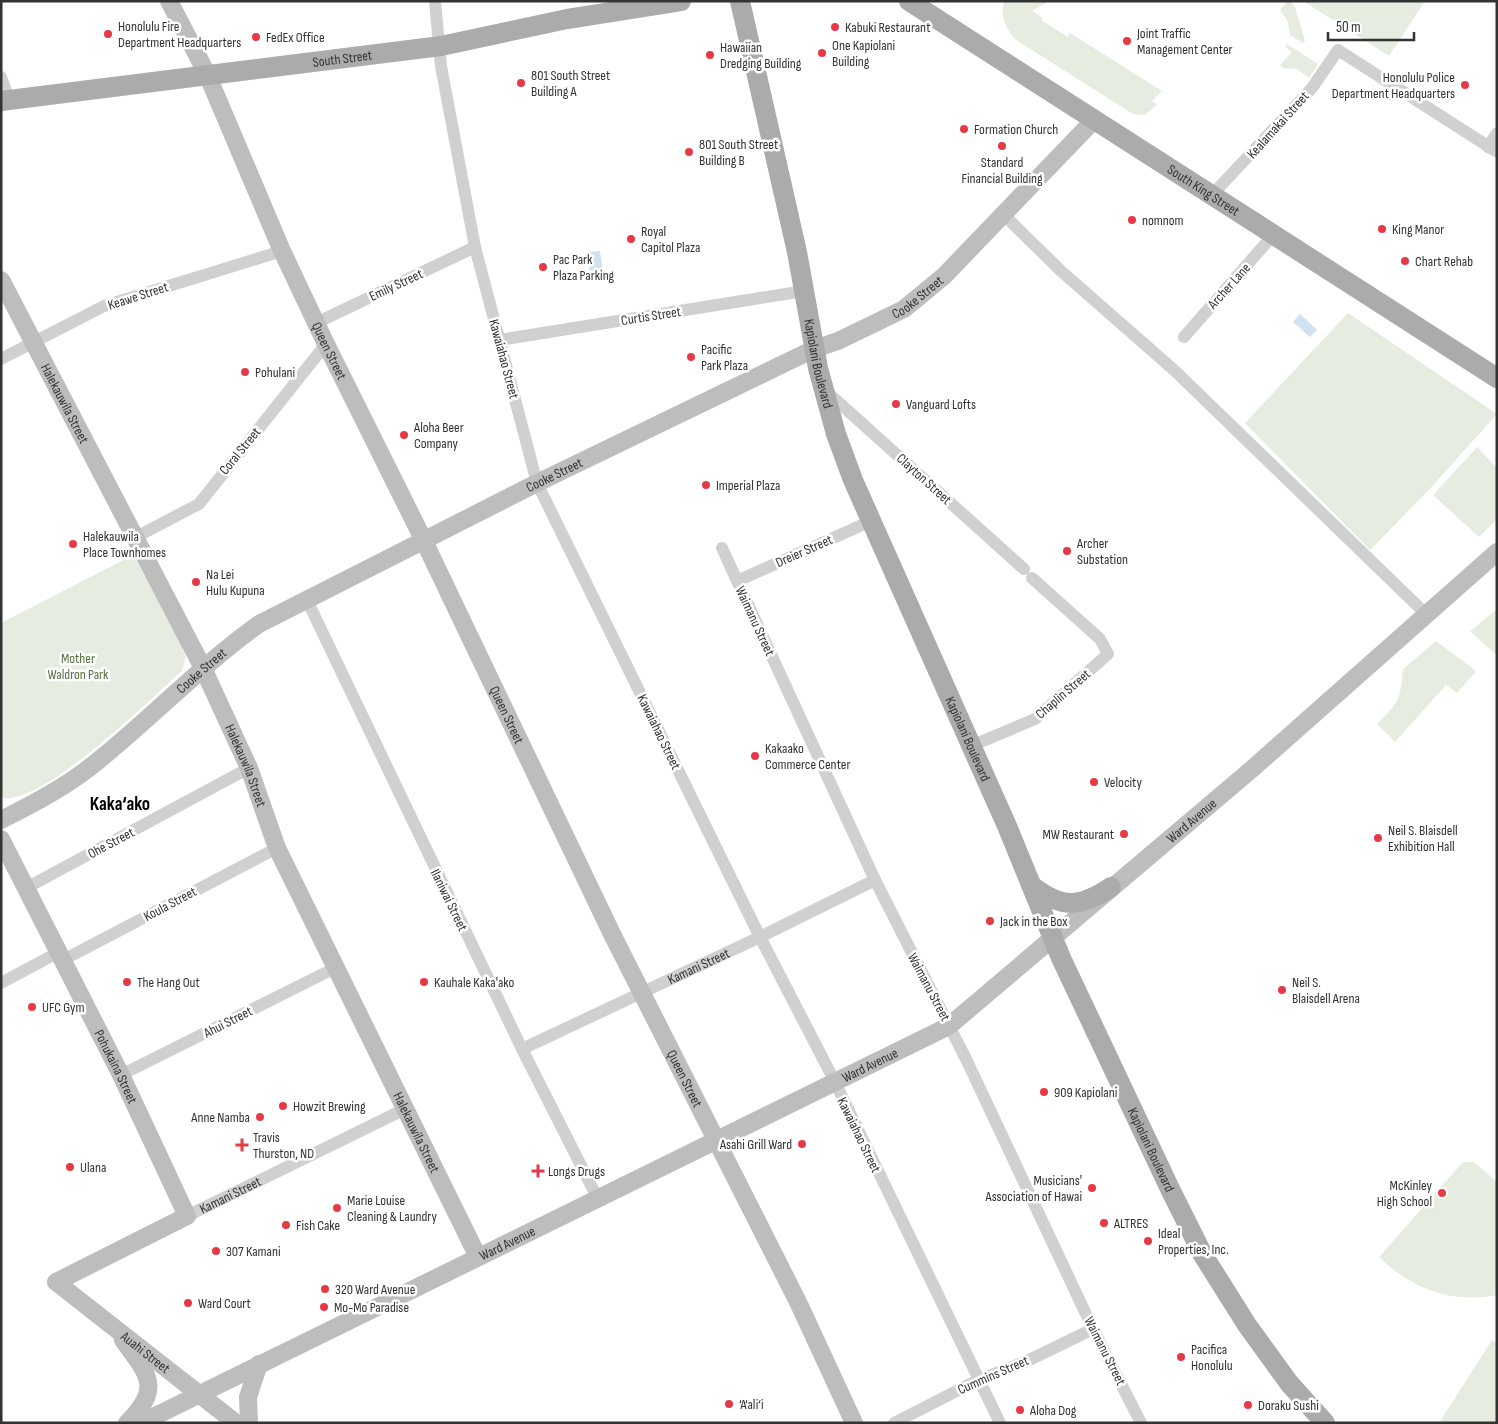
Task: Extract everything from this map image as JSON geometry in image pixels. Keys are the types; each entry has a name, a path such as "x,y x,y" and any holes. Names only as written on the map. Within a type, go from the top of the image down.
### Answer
{"main road":[{"name":"South Street","path":"5,100 440,46 567,20 681,1"},
{"name":"Kapiolani Boulevard","path":"740,1 797,252 814,349 842,452 971,746 1052,938 1135,1119 1203,1255 1247,1325 1289,1383 1326,1423"},
{"name":"South King Street","path":"909,1 1497,378"},
{"path":"1031,885 1052,900 1068,903 1084,902 1111,887"}],"street":[{"name":"Queen Street","path":"169,1 207,74 282,250 326,344 424,541 612,934 643,992 675,1061 798,1302 854,1423"},
{"name":"Kawaiahao Street","path":"435,1 441,66 475,247 537,483 760,937 834,1082 1000,1423"},
{"name":"Kealamakai Street","path":"1212,195 1312,88 1338,50 1492,149"},
{"path":"1,77 5,100"},
{"name":"Cooke Street","path":"1,820 54,792 98,761 230,645 259,624 306,598 424,541 537,483 814,349 838,341 904,308 944,276 1095,119"},
{"path":"1492,149 1497,134"},
{"path":"1004,215 1061,271 1174,370 1426,614"},
{"name":"Archer Lane","path":"1184,337 1274,234"},
{"name":"Emily Street","path":"316,323 475,247"},
{"name":"Keawe Street","path":"1,359 104,306 282,250"},
{"name":"Halekauwila Street","path":"1,280 203,668 249,768 276,848 478,1257"},
{"name":"Curtis Street","path":"499,340 804,291"},
{"name":"Coral Street","path":"136,537 198,504 326,344"},
{"name":"Clayton Street","path":"824,390 1100,639"},
{"name":"Dreier Street","path":"737,581 871,521"},
{"name":"Waimanu Street","path":"722,548 875,880 949,1026 1093,1329 1141,1423"},
{"name":"Ward Avenue","path":"141,1423 949,1026 1252,769 1497,552"},
{"name":"Ilaniwai Street","path":"306,598 522,1050 598,1198"},
{"name":"Chaplin Street","path":"971,746 1035,720 1108,654 1100,639"},
{"name":"Ohe Street","path":"26,888 249,768"},
{"name":"Pohukaina Street","path":"1,839 121,1075 188,1216"},
{"name":"Koula Street","path":"1,983 61,956 276,848"},
{"name":"Kamani Street","path":"522,1050 875,880"},
{"name":"Ahui Street","path":"121,1075 335,968"},
{"name":"Kamani Street","path":"56,1282 404,1109"},
{"name":"Auahi Street","path":"56,1282 236,1423"},
{"path":"113,1325 143,1368 149,1382 149,1390 143,1404 127,1423"},
{"name":"Cummins Street","path":"894,1423 978,1380 1025,1362 1093,1329"},
{"path":"249,1423 248,1396 259,1364"}],"green space":[{"path":"1004,1 1050,1 1032,11 1043,18 1041,20 1068,37 1070,33 1162,91 1152,101 1157,105 1144,115 1133,114 1016,40 1004,22"},
{"path":"1287,1 1290,1 1295,7 1305,41 1303,43 1290,35 1288,22 1280,10"},
{"path":"1303,1 1425,1 1389,56"},
{"path":"1287,44 1318,64 1309,78 1297,69 1283,68 1280,65 1292,52 1285,47"},
{"path":"1348,313 1497,414 1426,493 1370,550 1245,423"},
{"path":"1477,447 1497,468 1497,519 1479,537 1433,495"},
{"name":"Mother Waldron Park","path":"133,555 179,639 186,657 182,671 121,726 68,769 42,786 19,796 1,798 1,623"},
{"path":"1497,609 1497,656 1470,631"},
{"path":"1436,641 1476,671 1457,693 1446,685 1395,742 1377,724 1390,711 1397,700 1403,669"},
{"path":"1463,1162 1474,1162 1497,1182 1497,1295 1464,1297 1433,1291 1405,1278 1379,1257"},
{"path":"1492,1340 1497,1343 1497,1423 1439,1423"}],"water":[{"path":"600,251 603,271 590,273 587,252"},
{"path":"1300,314 1317,330 1310,337 1293,322"}],"place":[{"name":"Kabuki Restaurant","path":"835,27"},
{"name":"Honolulu Fire Department Headquarters","path":"108,34"},
{"name":"FedEx Office","path":"256,37"},
{"name":"Joint Traffic Management Center","path":"1127,41"},
{"name":"One Kapiolani Building","path":"822,53"},
{"name":"Hawaiian Dredging Building","path":"710,55"},
{"name":"801 South Street Building A","path":"521,83"},
{"name":"Honolulu Police Department Headquarters","path":"1465,85"},
{"name":"Formation Church","path":"964,129"},
{"name":"Standard Financial Building","path":"1002,146"},
{"name":"801 South Street Building B","path":"689,152"},
{"name":"nomnom","path":"1132,220"},
{"name":"King Manor","path":"1382,229"},
{"name":"Royal Capitol Plaza","path":"631,239"},
{"name":"Chart Rehab","path":"1405,261"},
{"name":"Pac Park Plaza Parking","path":"543,267"},
{"name":"Pacific Park Plaza","path":"691,357"},
{"name":"Pohulani","path":"245,372"},
{"name":"Vanguard Lofts","path":"896,404"},
{"name":"Aloha Beer Company","path":"404,435"},
{"name":"Imperial Plaza","path":"706,485"},
{"name":"Halekauwila Place Townhomes","path":"73,544"},
{"name":"Archer Substation","path":"1067,551"},
{"name":"Na Lei Hulu Kupuna","path":"196,582"},
{"name":"Kakaako Commerce Center","path":"755,756"},
{"name":"Velocity","path":"1094,782"},
{"name":"MW Restaurant","path":"1124,834"},
{"name":"Neil S. Blaisdell Exhibition Hall","path":"1378,838"},
{"name":"Jack in the Box","path":"990,921"},
{"name":"The Hang Out","path":"127,982"},
{"name":"Kauhale Kaka'ako","path":"424,982"},
{"name":"Neil S. Blaisdell Arena","path":"1282,990"},
{"name":"UFC Gym","path":"32,1007"},
{"name":"909 Kapiolani","path":"1044,1092"},
{"name":"Howzit Brewing","path":"283,1106"},
{"name":"Anne Namba","path":"260,1117"},
{"name":"Asahi Grill Ward","path":"802,1144"},
{"name":"Travis Thurston, ND","path":"242,1145"},
{"name":"Ulana","path":"70,1167"},
{"name":"Longs Drugs","path":"538,1171"},
{"name":"Musicians' Association of Hawai","path":"1092,1188"},
{"name":"McKinley High School","path":"1442,1193"},
{"name":"Marie Louise Cleaning & Laundry","path":"337,1208"},
{"name":"ALTRES","path":"1104,1223"},
{"name":"Fish Cake","path":"286,1225"},
{"name":"Ideal Properties, Inc.","path":"1148,1241"},
{"name":"307 Kamani","path":"216,1251"},
{"name":"320 Ward Avenue","path":"325,1289"},
{"name":"Ward Court","path":"188,1303"},
{"name":"Mo-Mo Paradise","path":"324,1307"},
{"name":"Pacifica Honolulu","path":"1181,1357"},
{"name":"‘A‘ali‘i","path":"729,1404"},
{"name":"Doraku Sushi","path":"1248,1405"},
{"name":"Aloha Dog","path":"1020,1410"}],"district":[{"name":"Kaka‘ako","path":"120,804"}]}
